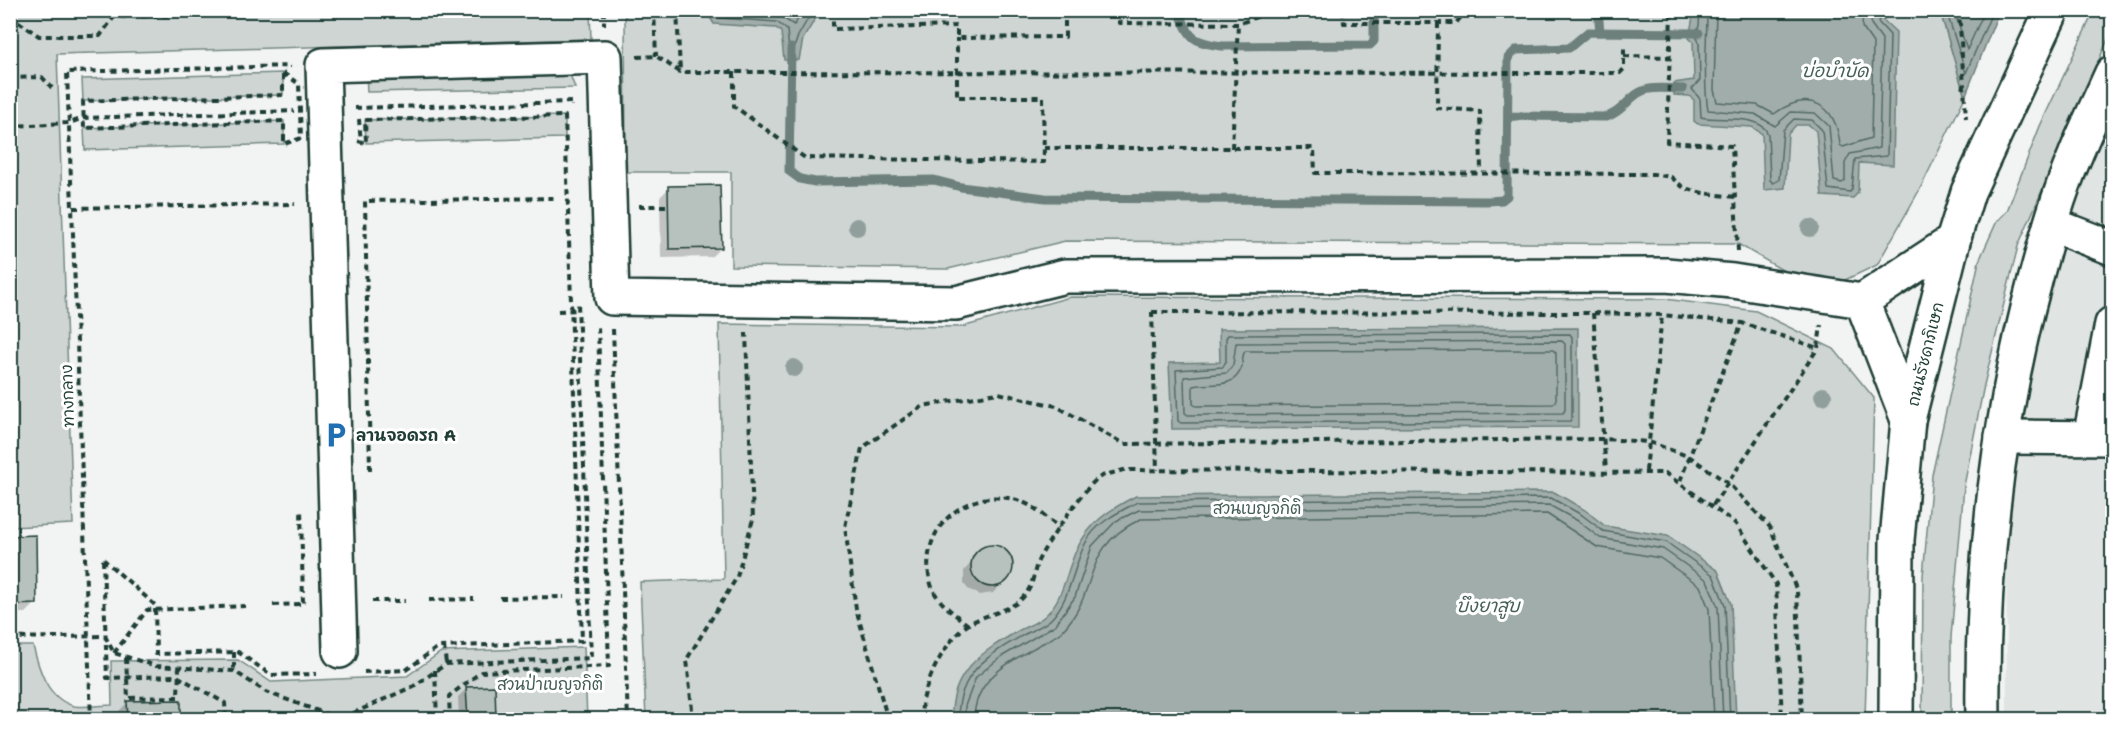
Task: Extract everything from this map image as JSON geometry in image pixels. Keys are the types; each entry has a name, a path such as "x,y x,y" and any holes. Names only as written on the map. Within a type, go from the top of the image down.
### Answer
{"main road":[{"name":"ถนนรัชดาภิเษก","path":"1896,720 1897,540 1908,420 1953,241 1968,192 2052,10"},
{"path":"342,666 323,65 605,57 605,310 744,300 956,303 1065,276 1666,275 1733,281 1862,301 1953,241"},
{"path":"1983,720 1984,590 2002,437 2022,328 2051,224 2074,157 2110,84"},
{"path":"2051,224 2112,248"},
{"path":"1862,301 1908,420"},
{"path":"2002,437 2101,438 2112,324"}],"path":[{"path":"10,16 39,36 100,36 114,17 195,15 202,10"},
{"path":"654,10 656,56 680,72 1237,75 1620,73 1624,69 1624,46"},
{"path":"677,10 680,72"},
{"path":"734,72 734,106 805,158 1044,162 1043,97 957,97 957,26 833,29 833,10"},
{"path":"957,38 1065,37 1065,10"},
{"path":"1119,10 1119,23 1155,24 1238,24 1275,10"},
{"path":"1343,10 1344,23 1456,23 1467,10"},
{"path":"1640,10 1671,12 1667,142 1732,146 1738,244 1733,281"},
{"path":"1959,10 1965,100"},
{"path":"1438,23 1437,108 1480,111 1481,172"},
{"path":"1232,148 1238,24"},
{"path":"1624,56 1670,57"},
{"name":"ทางกลาง","path":"91,720 67,72 323,65"},
{"path":"283,73 300,84 302,111 302,138 284,144 284,121 84,128 83,101 283,95 283,73"},
{"path":"10,78 42,77 52,88"},
{"path":"351,99 351,118"},
{"path":"351,108 572,102 572,114"},
{"path":"10,126 69,123 84,118 302,111"},
{"path":"226,720 225,703 177,676 107,678 103,559 155,605 156,654 238,652 271,675 342,666 406,670 438,647 444,646 582,641 565,116 365,120 366,143 352,138"},
{"path":"1044,148 1314,148 1315,173 1653,174 1671,177 1684,188 1735,197"},
{"path":"370,472 365,201 554,198"},
{"path":"73,208 295,202"},
{"path":"1152,276 1157,470"},
{"path":"1713,505 1818,348 1824,295"},
{"path":"105,636 114,653 156,666 234,671 266,692 340,719 414,686 446,664 591,658 578,299"},
{"path":"693,720 687,658 737,578 753,519 744,300"},
{"path":"450,720 449,696 481,672 609,666 605,310"},
{"path":"605,310 628,720"},
{"path":"1152,312 1662,315 1742,324 1818,348"},
{"path":"1593,313 1606,471"},
{"path":"1646,471 1662,315"},
{"path":"1680,481 1742,324"},
{"path":"888,720 856,609 845,527 862,448 923,406 998,393 1056,406 1124,444 1604,439 1649,442 1690,457 1729,484 1770,527 1797,591 1802,720"},
{"path":"921,720 920,706 941,653 968,625 1010,607 1024,596 1034,580 1037,562 1059,528 1097,479 1123,470 1157,470 1665,472 1735,523 1776,584 1782,720"},
{"path":"968,625 943,604 931,586 929,563 935,531 949,514 976,500 1009,498 1035,507 1059,528"},
{"path":"372,590 372,602 405,601"},
{"path":"500,598 564,597"},
{"path":"429,600 474,599"},
{"path":"273,605 303,604"},
{"path":"114,653 147,610 245,606"},
{"path":"10,638 105,636"},
{"path":"444,646 446,664"},
{"path":"234,652 234,671"},
{"path":"126,657 128,698 178,697 179,668"},
{"path":"435,670 437,720"}],"shaded area":[{"path":"2112,89 2112,719 2007,720 2006,431 2052,229"}],"green space":[{"path":"10,11 590,11 591,39 57,54 73,524 11,527"},
{"path":"625,11 1940,11 1965,97 1920,189 1877,265 1843,281 1794,277 1738,244 1065,241 948,269 731,266 731,172 626,172"},
{"path":"2094,11 2112,11 2112,30 2018,246 1984,385 1964,486 1951,637 1951,719 1922,720 1923,576 1932,475 1979,261 1997,221 2007,211 2040,126"},
{"path":"568,69 575,88 367,92 366,71"},
{"path":"283,73 283,95 83,101 82,79"},
{"path":"565,116 565,138 366,143 365,120"},
{"path":"284,121 284,144 85,150 84,128"},
{"name":"สวนเบญจกิติ","path":"1070,297 1665,299 1756,311 1834,349 1874,398 1865,719 646,719 640,582 724,579 719,324 962,327"},
{"name":"สวนป่าเบญจกิติ","path":"10,646 33,646 41,673 51,690 65,702 83,707 112,705 111,661 238,660 271,682 407,676 441,652 584,647 587,719 11,719"}],"water":[{"path":"706,11 820,11 803,39 799,60 784,60 781,32 776,28 714,24"},
{"name":"บ่อบำบัด","path":"1694,11 1891,11 1883,20 1896,32 1893,165 1859,163 1858,193 1853,198 1822,196 1816,131 1809,125 1796,125 1788,134 1785,188 1764,190 1762,134 1752,127 1698,124 1694,121 1694,100 1689,96 1674,95 1674,83 1694,80 1693,42 1689,38"},
{"path":"1940,11 1999,11 1965,97"},
{"path":"1578,328 1578,427 1172,429 1169,363 1220,362 1219,329"},
{"name":"บึงยาสูบ","path":"1554,492 1585,510 1605,526 1668,536 1718,571 1731,604 1736,719 952,719 956,688 971,665 992,647 1040,620 1051,610 1075,553 1087,532 1103,516 1136,496"}],"building":[{"path":"720,185 722,248 669,249 668,186"},
{"path":"36,535 37,604 10,605 10,536"},
{"path":"992,545 1007,551 1013,566 1007,581 992,587 977,581 971,566 977,551"},
{"path":"495,686 496,720 468,720 466,687"},
{"path":"181,700 181,720 128,720 127,701"}],"waterway":[{"path":"1179,10 1193,37 1204,43 1222,46 1370,45 1374,41 1374,10"},
{"path":"1598,10 1600,32"},
{"path":"791,48 789,171 800,179 815,182 934,180 961,187 1045,198 1489,201 1502,200 1507,196 1508,58 1516,50 1569,48 1588,32 1699,33"},
{"path":"1508,116 1607,117 1647,89 1683,89"}],"place":[{"name":"ลานจอดรถ A","path":"336,435"}]}
